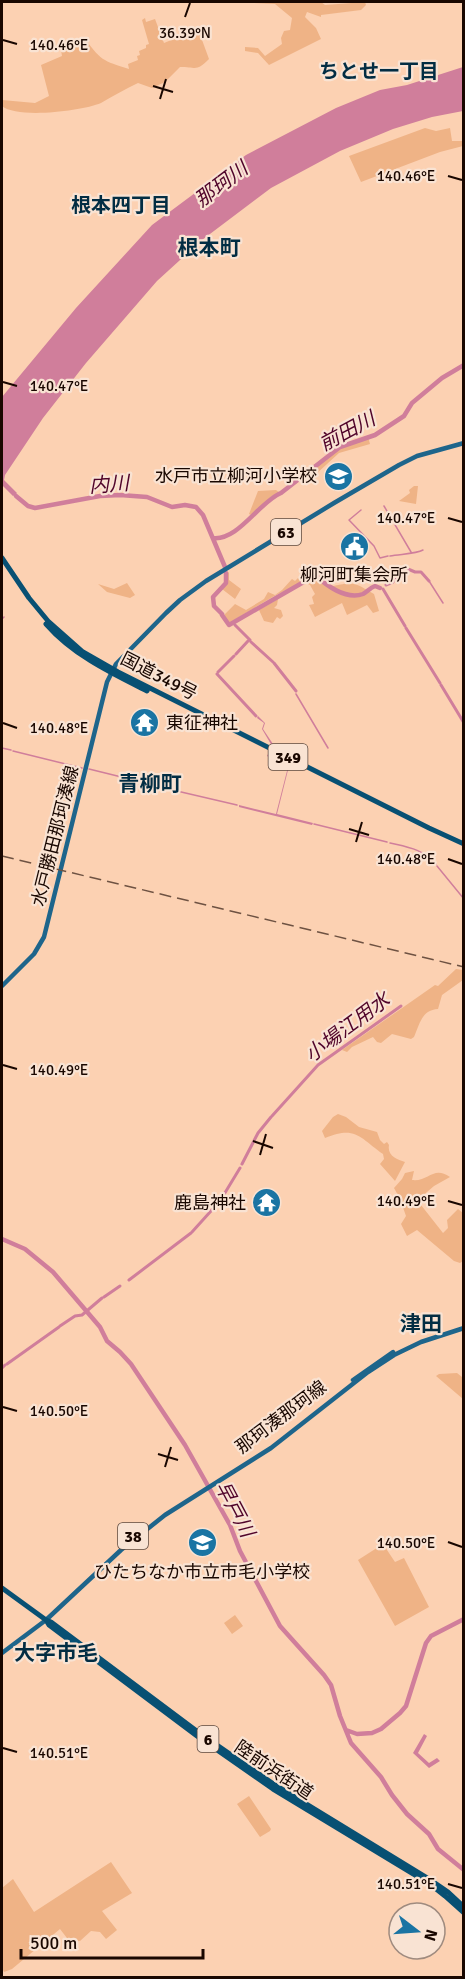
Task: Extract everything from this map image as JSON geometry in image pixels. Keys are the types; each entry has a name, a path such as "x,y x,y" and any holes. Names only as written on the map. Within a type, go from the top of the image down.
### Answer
{"highway":[{"name":"国道349号","path":"2,558 53,626 75,646 112,671"},
{"name":"国道349号","path":"2,563 24,597 50,629 81,655 464,845"},
{"name":"陸前浜街道","path":"2,1588 61,1629 198,1732 275,1785 432,1881 464,1907"},
{"name":"陸前浜街道","path":"46,1620 49,1625 207,1743 285,1797 430,1884 464,1913"}],"main road":[{"name":"水戸勝田那珂湊線","path":"2,986 37,951 44,937 112,671 166,613 206,581 408,461 464,443"},
{"name":"那珂湊那珂線","path":"2,1653 46,1620 110,1556 141,1529 271,1448 368,1372 394,1355 421,1342 464,1327"}],"shaded area":[{"path":"234,2 321,2 325,5 365,2 366,5 361,10 321,15 321,17 307,12 305,17 316,28 321,39 269,65 258,53 245,51 245,47 258,48 265,56 282,44 281,38 284,31 290,30 292,18 275,4"},
{"path":"145,18 146,22 155,19 164,43 198,29 209,59 199,67 180,67 165,82 152,88 138,83 92,106 35,113 10,110 2,106 2,100 35,103 49,96 41,65 62,56 61,50 84,37 103,59 129,69 128,64 138,60 139,51 149,44 142,20"},
{"path":"425,128 436,131 450,128 452,141 463,141 463,146 440,152 361,182 349,156"},
{"path":"368,437 370,444 339,453 315,475 295,483 340,447"},
{"path":"418,486 416,504 399,501 410,493 409,490"},
{"path":"276,490 280,493 272,496 251,515 249,514 258,491"},
{"path":"229,572 229,580 241,589 235,599 222,589 227,583"},
{"path":"299,577 303,582 229,623 224,615 235,604 246,610 264,599 268,592 275,595 292,579 295,581"},
{"path":"315,577 333,586 351,583 363,587 374,594 379,611 373,613 367,605 347,615 342,603 315,617 309,605 314,604 312,597 315,594 310,585 306,583"},
{"path":"127,583 135,595 130,598 107,592 98,584 114,589"},
{"path":"278,599 274,608 281,610 283,616 280,619 277,617 273,623 264,621 259,610"},
{"path":"456,969 463,970 463,980 442,995 438,1009 425,1015 414,1037 411,1039 392,1034 381,1043 373,1037 352,1047 347,1052 342,1050 435,985 438,986"},
{"path":"338,1114 359,1127 377,1132 380,1140 389,1145 391,1154 405,1162 395,1181 380,1164 384,1159 383,1154 363,1138 344,1133 325,1138 322,1131"},
{"path":"414,1171 412,1180 423,1179 435,1173 450,1177 434,1186 420,1198 421,1205 443,1233 448,1228 447,1220 458,1209 463,1213 463,1261 460,1263 454,1261 417,1230 407,1236 401,1224 406,1216 394,1188 405,1173"},
{"path":"457,1373 462,1377 463,1375 463,1399 436,1376"},
{"path":"383,1544 395,1562 404,1558 429,1607 395,1626 358,1560"},
{"path":"235,1615 243,1626 232,1634 224,1623"},
{"path":"249,1796 271,1829 260,1837 237,1804"},
{"path":"111,1862 132,1893 102,1911 117,1930 106,1939 100,1932 91,1931 80,1941 70,1942 60,1929 12,1969 4,1972 2,1968 2,1888 13,1879 34,1912"}],"water":[{"name":"那珂川","path":"463,67 463,111 432,117 393,129 340,151 271,188 202,240 157,281 86,363 43,418 5,475 4,480 17,493 19,499 2,485 2,397 76,308 152,225 246,155 336,108 380,90 407,85"},
{"path":"258,716 265,723 263,729 273,744 268,756 289,766 277,814 313,823 312,825 239,807 239,805 276,814 288,767 267,756 272,746 262,729 264,723 257,718"},
{"path":"424,1734 427,1736 418,1753 429,1763 437,1758 440,1761 429,1768 413,1753"}],"waterway":[{"name":"前田川","path":"213,538 231,534 265,504 340,447 375,435 404,416 412,403 442,378 464,365"},
{"name":"内川","path":"16,496 28,506 35,508 100,496 120,495 147,497 172,507 185,505 196,507 203,515 225,567"},
{"path":"384,506 411,552"},
{"path":"361,510 349,520 374,546 380,558 388,556"},
{"path":"390,556 423,550"},
{"path":"386,585 408,569 421,572 429,581"},
{"name":"内川","path":"222,614 214,606 213,597 226,583 226,573"},
{"path":"304,582 315,575 331,587 350,595 363,594 375,586 380,588"},
{"path":"429,581 443,603"},
{"path":"222,615 229,625 302,583"},
{"path":"383,589 405,626"},
{"path":"235,625 250,640"},
{"path":"406,628 440,683"},
{"path":"236,654 248,641"},
{"path":"251,642 273,662"},
{"name":"内川","path":"218,672 234,656"},
{"path":"274,663 296,691"},
{"path":"217,674 256,716"},
{"path":"441,685 464,723"},
{"path":"296,694 328,748"},
{"path":"2,748 11,750"},
{"path":"13,751 82,768"},
{"path":"89,769 162,787"},
{"path":"164,788 237,805"},
{"path":"314,824 387,842"},
{"path":"390,843 420,852 436,864"},
{"path":"437,866 464,899"},
{"name":"小場江用水","path":"272,1116 318,1065 401,1006"},
{"name":"小場江用水","path":"242,1164 258,1133 271,1117"},
{"name":"小場江用水","path":"192,1232 220,1201 240,1168"},
{"name":"小場江用水","path":"129,1280 191,1233"},
{"name":"早戸川","path":"2,1239 25,1249 53,1272 100,1327 107,1341 131,1364 185,1445 230,1525 240,1551 280,1626 331,1685 351,1743 381,1777 407,1814 429,1834 438,1849 464,1870"},
{"name":"小場江用水","path":"104,1297 120,1286"},
{"name":"小場江用水","path":"60,1326 75,1316 82,1315 102,1298"},
{"name":"小場江用水","path":"7,1364 59,1327"},
{"name":"小場江用水","path":"2,1368 5,1365"},
{"path":"346,1730 357,1734 372,1733 381,1729 400,1713 406,1706 426,1643 431,1636 464,1619"}],"railway":[{"path":"2,856 464,967"}],"place":[{"name":"水戸市立柳河小学校","path":"338,476"},
{"name":"柳河町集会所","path":"354,546"},
{"name":"東征神社","path":"145,723"},
{"name":"鹿島神社","path":"267,1203"},
{"name":"ひたちなか市立市毛小学校","path":"202,1543"}],"district":[{"name":"ちとせ一丁目","path":"379,71"},
{"name":"根本四丁目","path":"121,205"},
{"name":"根本町","path":"209,248"},
{"name":"青柳町","path":"150,784"},
{"name":"津田","path":"421,1324"},
{"name":"大字市毛","path":"56,1653"}]}
